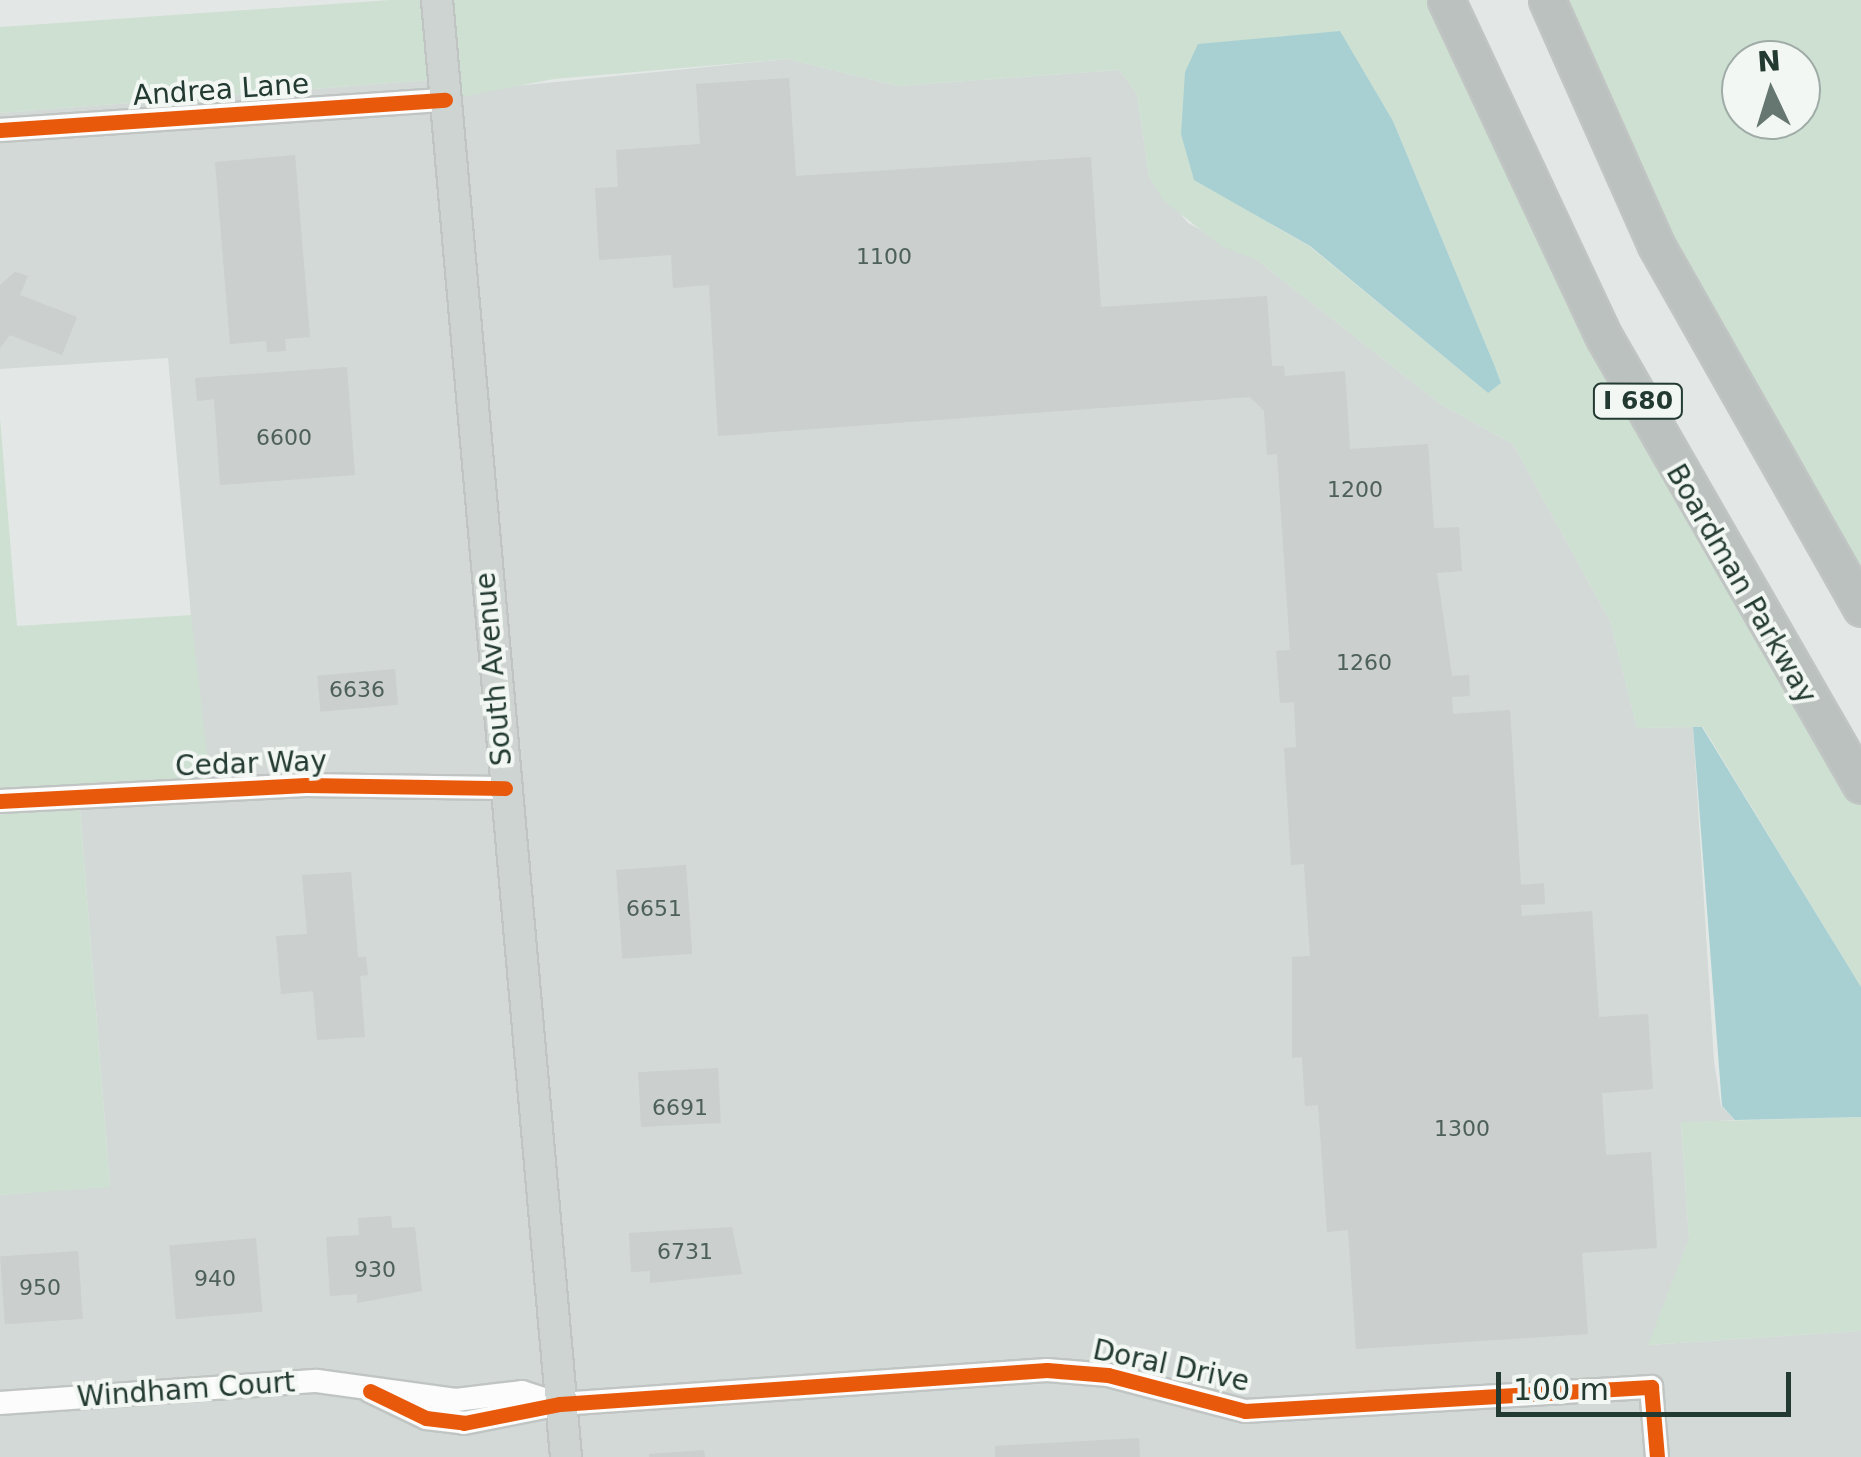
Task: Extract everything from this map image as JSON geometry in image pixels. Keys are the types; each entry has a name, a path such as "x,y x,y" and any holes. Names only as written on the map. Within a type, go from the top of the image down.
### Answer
{"highway":[{"name":"Boardman Parkway","path":"1446,0 1604,338 1861,785"},
{"name":"I 680","path":"1547,0 1656,245 1861,608"}],"main road":[{"name":"South Avenue","path":"436,0 566,1457"}],"street":[{"name":"Andrea Lane","path":"0,130 444,100"},
{"name":"Cedar Way","path":"0,801 306,785 505,788"},
{"name":"Doral Drive","path":"560,1404 1047,1370 1108,1375 1245,1411 1651,1387 1658,1457"},
{"name":"Windham Court","path":"0,1402 317,1381 456,1400 522,1392 560,1404"}],"shaded area":[{"path":"788,59 898,86 1119,70 1137,94 1149,176 1188,223 1257,260 1442,405 1513,444 1610,621 1637,728 1693,727 1714,1061 1721,1106 1735,1120 1681,1123 1689,1239 1649,1345 1861,1331 1861,1457 0,1457 0,1195 110,1186 79,796 192,627 168,358 0,369 0,113 443,79 484,89"}],"green space":[{"path":"390,0 1446,0 1861,785 1861,987 1703,727 1637,728 1610,621 1513,444 1442,405 1257,260 1221,246 1163,200 1149,176 1137,94 1119,70 898,86 788,59 554,79 445,100 443,79 0,113 0,27","holes":["1340,32 1393,121 1493,362 1488,393 1309,246 1195,180"]},
{"path":"1547,0 1861,0 1861,608"},
{"path":"0,417 17,626 191,615 211,789 79,797 110,1187 0,1195"},
{"path":"1861,1117 1861,1331 1648,1345 1689,1239 1681,1122"}],"water":[{"path":"1340,31 1393,121 1493,362 1501,383 1488,393 1310,246 1194,180 1181,134 1185,72 1198,44"},
{"path":"1693,727 1702,727 1861,987 1861,1117 1735,1120 1722,1106"}],"building":[{"path":"789,78 796,176 1091,157 1101,307 1267,296 1272,366 1284,366 1285,376 1345,371 1350,449 1428,444 1434,528 1459,527 1462,571 1437,573 1452,676 1469,675 1470,696 1452,697 1453,714 1510,710 1521,885 1544,883 1545,904 1521,905 1522,916 1592,911 1599,1017 1648,1014 1653,1089 1602,1093 1606,1155 1651,1152 1657,1248 1582,1253 1588,1334 1356,1349 1348,1230 1327,1232 1318,1105 1305,1106 1302,1057 1292,1058 1292,957 1310,956 1304,864 1291,865 1284,748 1296,747 1294,702 1280,703 1276,651 1290,650 1277,454 1267,455 1264,411 1250,397 718,436 709,285 673,288 671,255 599,260 595,188 618,187 616,150 700,144 696,84"},
{"path":"295,155 310,337 285,339 286,351 267,352 266,341 230,344 215,162"},
{"path":"15,272 28,276 20,295 77,317 62,355 10,335 0,348 0,285"},
{"path":"347,367 355,475 220,485 214,399 197,401 195,378"},
{"path":"395,669 398,705 320,712 317,676"},
{"path":"686,865 692,954 622,959 616,870"},
{"path":"351,872 358,957 366,957 368,975 360,976 365,1037 317,1040 313,991 281,994 276,936 307,934 302,875"},
{"path":"718,1068 721,1123 641,1127 638,1072"},
{"path":"391,1216 392,1228 415,1227 422,1291 357,1303 357,1294 330,1296 326,1237 359,1235 358,1218"},
{"path":"732,1227 742,1274 650,1283 650,1271 631,1272 629,1233"},
{"path":"256,1238 262,1312 176,1319 169,1246"},
{"path":"78,1251 83,1319 5,1324 0,1256"},
{"path":"1139,1438 1140,1457 995,1457 995,1446"},
{"path":"704,1450 705,1457 649,1457 649,1454"}],"cycle path":[{"path":"0,130 445,100"},
{"path":"0,801 306,785 505,788"},
{"path":"370,1391 426,1418 464,1423 560,1404 1047,1370 1108,1375 1245,1411 1651,1387 1657,1457"}]}
